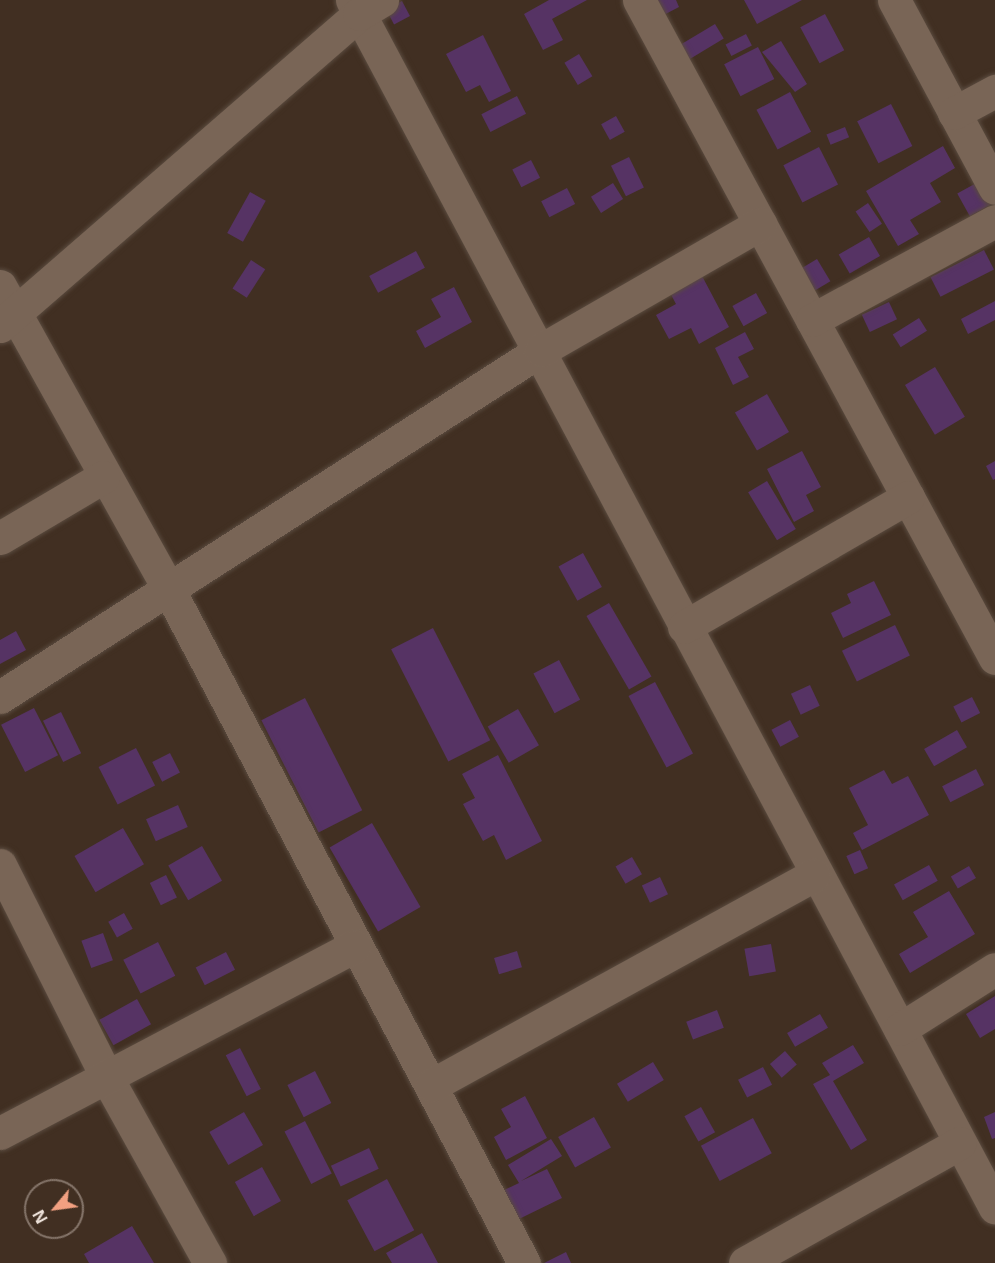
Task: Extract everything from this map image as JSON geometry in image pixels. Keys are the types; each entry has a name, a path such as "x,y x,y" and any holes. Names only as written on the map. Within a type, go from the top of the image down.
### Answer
{"street":[{"path":"639,0 995,658"},
{"path":"894,0 995,188"},
{"path":"8,322 364,5 814,875 900,1029 995,1208"},
{"path":"954,113 995,91"},
{"path":"812,320 995,221"},
{"path":"0,697 541,350 760,224"},
{"path":"0,286 8,322 169,590 524,1263"},
{"path":"0,538 103,477"},
{"path":"684,627 908,497"},
{"path":"0,865 107,1078 210,1263"},
{"path":"432,1085 814,875"},
{"path":"0,1133 355,946"},
{"path":"900,1029 995,969"},
{"path":"745,1263 960,1143"}],"building":[{"path":"549,0 587,0 552,19 563,40 543,50 524,14"},
{"path":"649,0 676,0 679,7 658,18"},
{"path":"744,0 802,0 757,24"},
{"path":"402,1 410,16 394,24 386,9"},
{"path":"825,14 844,50 820,63 800,27"},
{"path":"715,24 724,39 689,59 681,45"},
{"path":"746,34 752,46 731,56 726,44"},
{"path":"483,35 511,91 489,102 480,85 466,92 446,54"},
{"path":"781,41 807,84 795,92 762,52"},
{"path":"758,47 774,79 740,96 724,64"},
{"path":"579,54 592,76 578,85 564,63"},
{"path":"790,92 811,132 778,150 756,110"},
{"path":"517,96 526,114 490,132 481,114"},
{"path":"891,104 912,146 878,163 857,121"},
{"path":"616,116 625,132 610,140 601,124"},
{"path":"845,127 849,137 831,145 826,134"},
{"path":"943,146 955,168 930,183 941,202 910,220 919,234 898,246 866,191"},
{"path":"819,147 838,184 802,203 783,165"},
{"path":"629,157 644,188 626,196 611,166"},
{"path":"531,160 540,178 521,187 512,170"},
{"path":"980,181 993,204 970,216 957,194"},
{"path":"613,183 623,199 601,213 591,197"},
{"path":"567,188 575,204 549,217 541,201"},
{"path":"250,192 266,201 243,242 227,233"},
{"path":"868,203 882,224 870,232 856,211"},
{"path":"869,237 880,256 850,274 839,254"},
{"path":"984,250 994,270 941,297 931,277"},
{"path":"416,251 425,268 378,293 369,276"},
{"path":"817,259 830,281 814,291 801,269"},
{"path":"251,260 265,269 247,298 232,289"},
{"path":"701,274 729,327 699,344 691,328 669,339 656,315 676,304 669,291"},
{"path":"454,287 472,322 425,348 416,331 441,317 431,299"},
{"path":"756,293 767,313 744,326 732,306"},
{"path":"995,301 995,320 968,334 961,319"},
{"path":"889,302 897,319 870,332 862,315"},
{"path":"919,318 927,331 901,347 893,334"},
{"path":"745,332 754,349 738,357 749,377 733,385 715,348"},
{"path":"935,367 965,417 935,435 905,385"},
{"path":"767,394 789,432 757,451 735,412"},
{"path":"802,451 821,487 806,495 814,511 794,522 767,469"},
{"path":"995,461 995,479 993,480 986,466"},
{"path":"767,481 796,529 777,540 748,492"},
{"path":"583,553 602,587 577,601 559,567"},
{"path":"874,581 891,615 843,638 831,613 851,603 847,594"},
{"path":"609,603 652,677 629,690 586,616"},
{"path":"895,625 910,656 857,681 842,651"},
{"path":"433,628 490,740 448,762 391,649"},
{"path":"16,631 26,650 0,664 0,640"},
{"path":"559,660 580,700 555,713 533,674"},
{"path":"655,682 693,754 667,768 629,696"},
{"path":"810,685 820,706 801,715 791,694"},
{"path":"972,697 980,713 961,723 953,707"},
{"path":"305,698 362,810 319,833 261,720"},
{"path":"34,708 58,755 25,772 1,725"},
{"path":"518,709 539,745 509,763 488,726"},
{"path":"61,712 81,753 63,762 43,721"},
{"path":"790,720 799,737 780,747 771,730"},
{"path":"957,730 967,747 934,766 924,749"},
{"path":"136,748 155,785 118,804 99,767"},
{"path":"170,753 180,773 162,782 152,762"},
{"path":"498,755 542,841 506,860 494,835 483,841 463,804 475,798 462,774"},
{"path":"976,769 984,785 950,802 942,786"},
{"path":"884,770 892,784 908,776 929,815 862,850 853,833 868,825 849,788"},
{"path":"178,805 188,827 156,841 146,819"},
{"path":"372,823 421,907 378,932 330,848"},
{"path":"123,828 144,864 96,892 75,856"},
{"path":"202,846 222,881 188,900 168,865"},
{"path":"860,850 868,868 854,874 846,856"},
{"path":"632,857 642,874 626,884 616,866"},
{"path":"929,865 938,881 903,900 894,884"},
{"path":"969,866 976,878 958,889 951,876"},
{"path":"166,875 177,897 161,905 150,883"},
{"path":"660,877 668,894 650,903 642,885"},
{"path":"949,891 975,934 910,973 899,954 928,937 913,912"},
{"path":"124,913 133,929 117,937 108,922"},
{"path":"103,933 113,960 91,968 81,941"},
{"path":"158,942 175,976 141,994 123,960"},
{"path":"771,944 776,972 749,976 744,949"},
{"path":"517,951 522,967 499,974 494,958"},
{"path":"226,952 235,970 205,985 196,967"},
{"path":"995,996 995,1029 980,1038 966,1014"},
{"path":"137,999 151,1024 113,1045 99,1020"},
{"path":"717,1010 724,1028 693,1040 686,1022"},
{"path":"820,1014 828,1028 795,1047 787,1033"},
{"path":"853,1045 864,1063 833,1081 867,1140 851,1150 813,1084 830,1075 822,1063"},
{"path":"240,1048 261,1089 247,1096 226,1055"},
{"path":"785,1051 797,1065 782,1078 770,1064"},
{"path":"653,1062 664,1080 628,1102 617,1084"},
{"path":"763,1067 772,1085 747,1098 738,1080"},
{"path":"315,1071 331,1103 304,1117 287,1085"},
{"path":"525,1096 547,1138 506,1160 494,1137 511,1127 501,1109"},
{"path":"701,1107 715,1132 698,1142 684,1116"},
{"path":"244,1112 263,1145 228,1165 209,1132"},
{"path":"995,1112 995,1138 992,1139 984,1117"},
{"path":"594,1117 611,1148 575,1167 558,1137"},
{"path":"753,1118 772,1153 720,1181 701,1146"},
{"path":"305,1121 332,1174 311,1184 285,1131"},
{"path":"551,1139 562,1156 521,1181 547,1169 562,1198 519,1219 504,1190 519,1183 508,1165"},
{"path":"369,1148 379,1169 341,1187 331,1166"},
{"path":"262,1167 281,1201 254,1216 235,1182"},
{"path":"387,1179 414,1230 374,1251 347,1200"},
{"path":"132,1226 154,1263 89,1263 84,1254"},
{"path":"422,1233 438,1263 392,1263 386,1253"},
{"path":"566,1252 571,1263 544,1263"}]}
